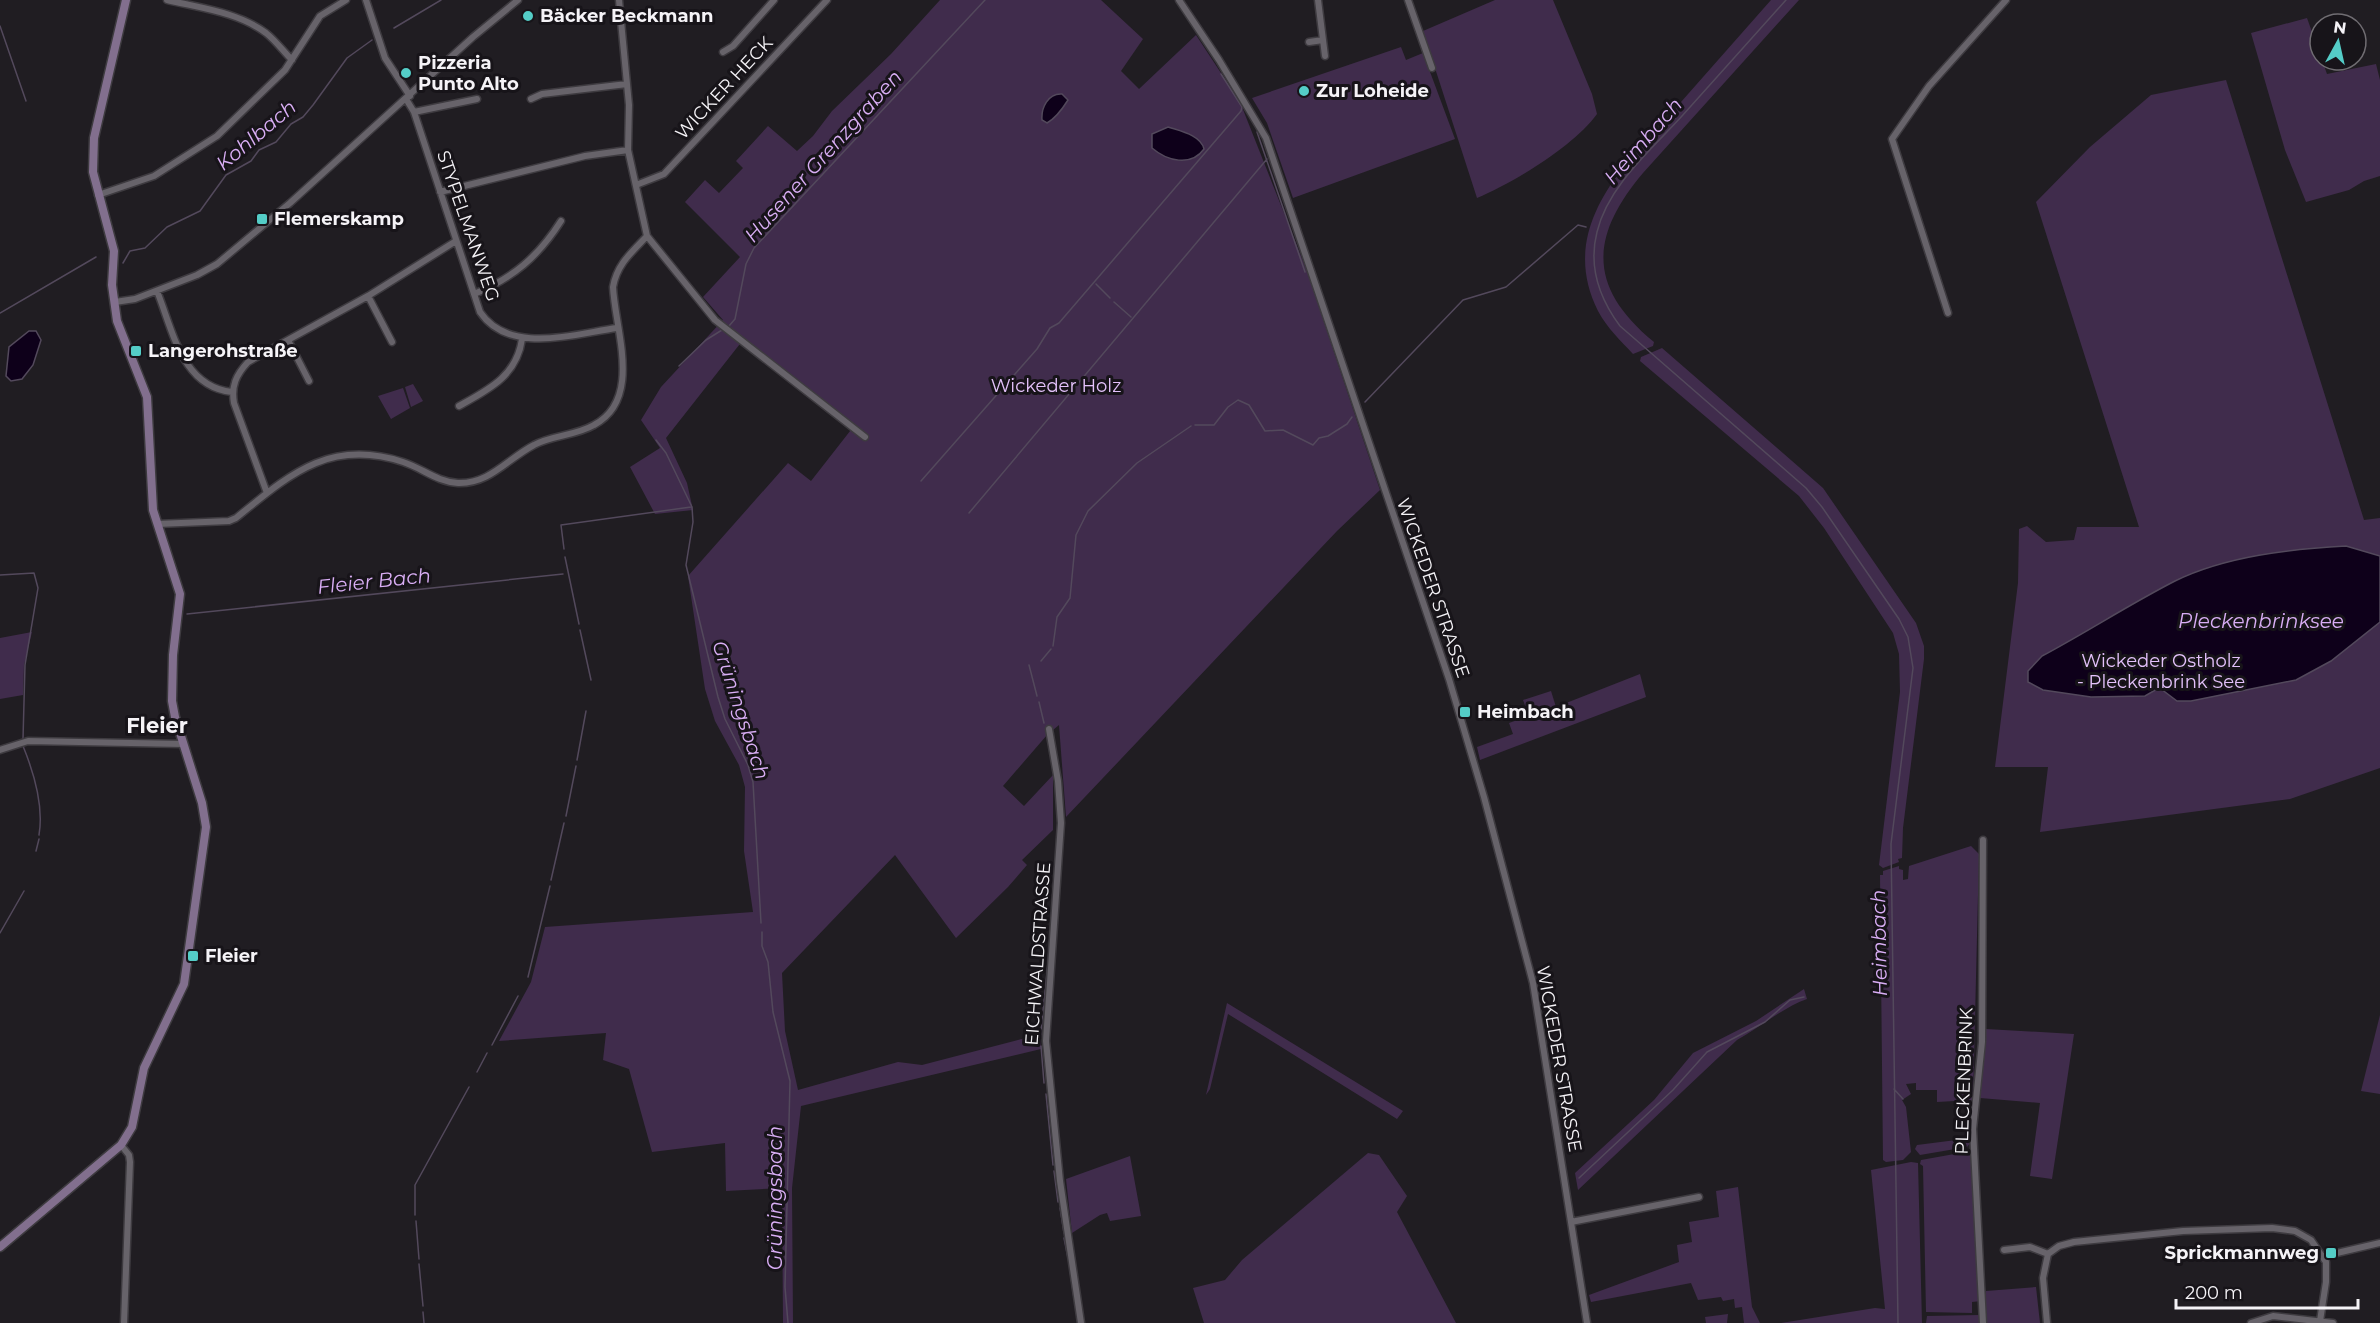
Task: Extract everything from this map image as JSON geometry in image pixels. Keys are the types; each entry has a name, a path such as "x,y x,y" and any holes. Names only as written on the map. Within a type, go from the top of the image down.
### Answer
{"main road":[{"path":"0,1247 121,1145 132,1127 144,1068 180,995 189,956 206,826 202,803 175,717 171,678 180,594 157,521 157,503 153,497 147,397 119,329 112,279 114,272 112,240 93,172 93,147 126,0"}],"street":[{"path":"167,0 231,15 250,23 267,34 292,60"},
{"path":"98,195 154,176 218,136 292,60 320,16 346,0"},
{"name":"STYPELMANWEG","path":"366,0 385,58 414,112 480,312 492,327 508,336 522,339 617,328"},
{"path":"115,302 135,299 157,291 197,275 217,264 291,203 519,0"},
{"path":"619,0 627,84 628,150 647,236 721,325 864,436"},
{"path":"723,52 733,46 774,0"},
{"name":"WICKER HECK","path":"636,185 664,174 827,0"},
{"name":"WICKEDER STRASSE","path":"1179,0 1259,124 1269,146 1460,712 1533,982 1587,1323"},
{"path":"1318,0 1325,56"},
{"path":"1408,0 1432,68"},
{"path":"1948,313 1892,140 1894,132 1929,87 2006,0"},
{"path":"1309,42 1323,40"},
{"path":"531,99 542,94 627,84"},
{"path":"414,112 477,99"},
{"path":"440,192 585,156 628,150"},
{"path":"474,294 511,277 552,236 561,220"},
{"path":"157,521 229,521 236,518 291,474 304,467 349,454 403,462 430,476 458,483 490,476 536,444 583,430 606,416 619,399 622,383 613,286 620,265 647,236"},
{"path":"267,493 247,442 232,392 240,371 248,362 368,296 456,241"},
{"path":"157,291 192,372 206,385 232,392"},
{"path":"368,296 392,342"},
{"path":"459,406 502,380 511,369 522,339"},
{"path":"288,340 309,381"},
{"name":"EICHWALDSTRASSE","path":"1050,729 1058,781 1061,823 1046,1049 1059,1170 1082,1323"},
{"path":"0,750 28,741 183,744"},
{"name":"PLECKENBRINK","path":"1983,840 1982,1042 1973,1129 1983,1323"},
{"path":"121,1145 129,1155 124,1323"},
{"path":"1571,1221 1699,1197"},
{"path":"2047,1323 2043,1278 2044,1261 2048,1254 2059,1246 2074,1242 2183,1232 2272,1228 2303,1234 2324,1256 2327,1275 2320,1321"},
{"path":"2324,1256 2380,1244"},
{"path":"2004,1250 2030,1247 2048,1254"},
{"path":"2251,1323 2273,1316 2333,1323"}],"green space":[{"name":"Wickeder Holz","path":"940,0 1101,0 1143,39 1121,71 1139,89 1196,35 1240,102 1307,271 1380,490 1337,531 1066,817 1059,725 1047,735 1003,786 1024,806 1053,775 1053,830 1022,860 1027,865 1008,887 956,938 895,855 782,973 785,1031 798,1090 898,1062 922,1065 1041,1034 1041,1049 801,1106 792,1188 793,1323 783,1323 782,1188 726,1191 725,1143 652,1152 629,1069 603,1060 606,1033 499,1041 531,982 545,927 753,912 744,851 745,787 739,765 715,721 705,689 688,576 788,463 811,481 854,426 743,340 666,438 687,483 693,510 655,514 630,467 660,448 641,420 661,387 723,320 703,297 740,257 685,202 705,180 719,193 743,168 736,161 768,126 797,151 813,136 832,111 891,54"},
{"path":"1495,0 1553,0 1592,94 1597,114 1574,139 1558,151 1508,183 1477,198 1423,31"},
{"path":"1771,0 1799,0 1643,173 1613,218 1606,240 1604,260 1607,281 1617,301 1632,322 1654,342 1653,346 1633,354 1606,323 1590,292 1585,255 1592,220 1609,187 1621,170"},
{"path":"2307,18 2308,72 2326,72 2327,74 2368,72 2368,66 2376,64 2380,80 2380,176 2364,181 2349,190 2306,202 2285,150 2251,33"},
{"path":"1401,47 1406,60 1423,53 1455,139 1293,198 1267,123 1252,98"},
{"name":"Wickeder Ostholz - Pleckenbrink See","path":"2226,80 2364,520 2380,518 2380,768 2290,799 2040,832 2048,767 1995,767 2018,583 2019,529 2027,526 2046,542 2074,540 2077,527 2139,527 2036,202 2090,147 2151,95"},
{"path":"1662,348 1823,488 1916,623 1924,646 1924,659 1903,828 1902,858 1898,859 1899,862 1883,868 1879,865 1900,692 1899,654 1893,633 1824,528 1799,496 1640,361 1641,357"},
{"path":"413,384 423,401 411,407 405,387"},
{"path":"403,388 410,408 391,419 378,396"},
{"path":"32,632 24,665 23,695 0,699 0,638"},
{"path":"1640,674 1646,697 1480,760 1477,747 1513,734 1509,723 1529,716 1523,700 1551,691 1556,707"},
{"path":"1971,846 1979,854 1973,1100 1937,1102 1937,1090 1916,1090 1916,1083 1906,1084 1911,1094 1902,1100 1906,1107 1911,1152 1903,1160 1886,1162 1883,1160 1880,875 1883,875 1883,871 1899,866 1899,869 1903,870 1903,880 1908,879 1909,866"},
{"path":"1804,989 1807,999 1781,1012 1737,1040 1578,1190 1575,1173 1654,1100 1693,1053 1756,1021"},
{"path":"1227,1003 1403,1111 1397,1119 1228,1014 1210,1089 1206,1095"},
{"path":"2380,1015 2380,1094 2361,1091"},
{"path":"1986,1029 2074,1034 2052,1179 2030,1176 2040,1103 1980,1098"},
{"path":"1969,1118 1971,1142 1967,1147 1920,1155 1915,1149 1917,1145 1964,1139 1964,1119"},
{"path":"1368,1153 1379,1155 1407,1196 1397,1212 1456,1323 1204,1323 1193,1288 1225,1280 1242,1260"},
{"path":"1960,1153 1972,1156 1981,1301 1972,1302 1972,1313 1926,1312 1923,1166 1920,1164 1921,1160"},
{"path":"1130,1156 1141,1216 1110,1221 1107,1213 1072,1233 1066,1179"},
{"path":"1911,1162 1918,1163 1922,1323 1781,1323 1875,1308 1885,1309 1871,1170"},
{"path":"1738,1187 1752,1307 1760,1323 1744,1323 1742,1307 1735,1308 1734,1299 1723,1301 1721,1297 1698,1300 1691,1283 1591,1302 1589,1295 1679,1262 1677,1245 1692,1242 1689,1222 1719,1217 1716,1191"},
{"path":"2036,1287 2040,1323 1986,1323 1986,1291"},
{"path":"1728,1314 1727,1323 1706,1323 1705,1317"},
{"path":"1979,1315 1981,1323 1926,1323 1927,1316"}],"water":[{"path":"1057,94 1062,94 1068,100 1062,109 1047,123 1042,120 1046,102"},
{"path":"1168,127 1199,140 1204,149 1199,155 1186,160 1172,159 1158,153 1152,148 1152,134"},
{"path":"29,331 36,331 41,340 33,365 22,379 11,381 6,376 9,347"},
{"name":"Pleckenbrinksee","path":"2346,546 2380,556 2380,622 2331,661 2296,680 2191,701 2177,701 2161,689 2145,696 2091,697 2043,690 2028,682 2028,671 2042,656 2158,590 2195,572 2259,555"}],"waterway":[{"name":"Kohlbach","path":"394,28 441,0"},
{"name":"Husener Grenzgraben","path":"729,326 735,319 746,264 754,248 985,0"},
{"name":"Heimbach","path":"1786,0 1632,169 1621,184 1611,199 1597,232 1595,270 1602,294 1620,326 1806,488 1822,507 1899,619 1908,637 1913,668 1891,844 1898,1323"},
{"path":"0,26 26,101"},
{"name":"Kohlbach","path":"123,263 130,251 145,248 167,227 200,211 226,175 251,161 259,150 276,142 291,124 303,117 347,58 372,40"},
{"path":"921,481 1037,349 1050,328 1059,323 1241,111 1242,107 1221,74"},
{"path":"1257,132 1305,272"},
{"path":"969,513 1267,159"},
{"path":"1365,402 1463,300 1506,287 1578,225 1586,227"},
{"name":"Kohlbach","path":"0,313 96,257"},
{"path":"1096,284 1110,298"},
{"path":"1114,302 1131,317"},
{"name":"Husener Grenzgraben","path":"679,366 706,340 722,330"},
{"path":"1195,425 1214,425 1228,407 1238,400 1249,405 1265,431 1283,430 1313,445 1319,438 1328,436 1347,424 1352,417"},
{"path":"1053,646 1057,617 1070,598 1076,535 1088,511 1137,463 1191,426"},
{"name":"Grüningsbach","path":"656,440 666,453 692,507 693,522 686,565 718,697 725,719 748,765 753,782 761,923"},
{"path":"564,549 561,525 691,507"},
{"path":"565,557 579,624"},
{"name":"Kohlbach","path":"0,575 34,573 38,588 25,665 23,739"},
{"name":"Fleier Bach","path":"187,614 563,574"},
{"path":"580,630 591,680"},
{"path":"1041,661 1051,649"},
{"path":"1029,665 1037,696"},
{"path":"1039,702 1044,723"},
{"path":"577,760 586,711"},
{"path":"23,746 31,767 39,801 39,835"},
{"path":"566,816 576,766"},
{"path":"551,880 564,823"},
{"path":"36,851 39,839"},
{"path":"528,977 550,886"},
{"path":"0,933 24,891"},
{"name":"Grüningsbach","path":"762,932 762,946 768,962 773,1012 790,1081 785,1287 788,1323"},
{"path":"1040,1041 1048,962"},
{"path":"492,1045 518,996"},
{"path":"1579,1178 1673,1090 1707,1052 1765,1022 1790,1000 1804,997"},
{"path":"1041,1046 1044,1083"},
{"path":"477,1072 487,1053"},
{"path":"415,1215 415,1185 469,1087"},
{"name":"Heimbach","path":"1894,1089 1903,1099"},
{"path":"1046,1094 1053,1165"},
{"path":"1054,1171 1058,1202"},
{"path":"1060,1208 1064,1233"},
{"path":"416,1221 419,1259"},
{"path":"1064,1238 1068,1258"},
{"path":"1069,1263 1074,1298"},
{"path":"419,1264 423,1306"},
{"path":"1075,1303 1078,1323"},
{"path":"423,1312 424,1323"}],"place":[{"name":"Bäcker Beckmann","path":"528,16"},
{"name":"Pizzeria Punto Alto","path":"406,73"},
{"name":"Zur Loheide","path":"1304,91"},
{"name":"Flemerskamp","path":"262,219"},
{"name":"Langerohstraße","path":"136,351"},
{"name":"Heimbach","path":"1465,712"},
{"name":"Fleier","path":"193,956"},
{"name":"Sprickmannweg","path":"2331,1253"}],"district":[{"name":"Fleier","path":"157,725"}]}
